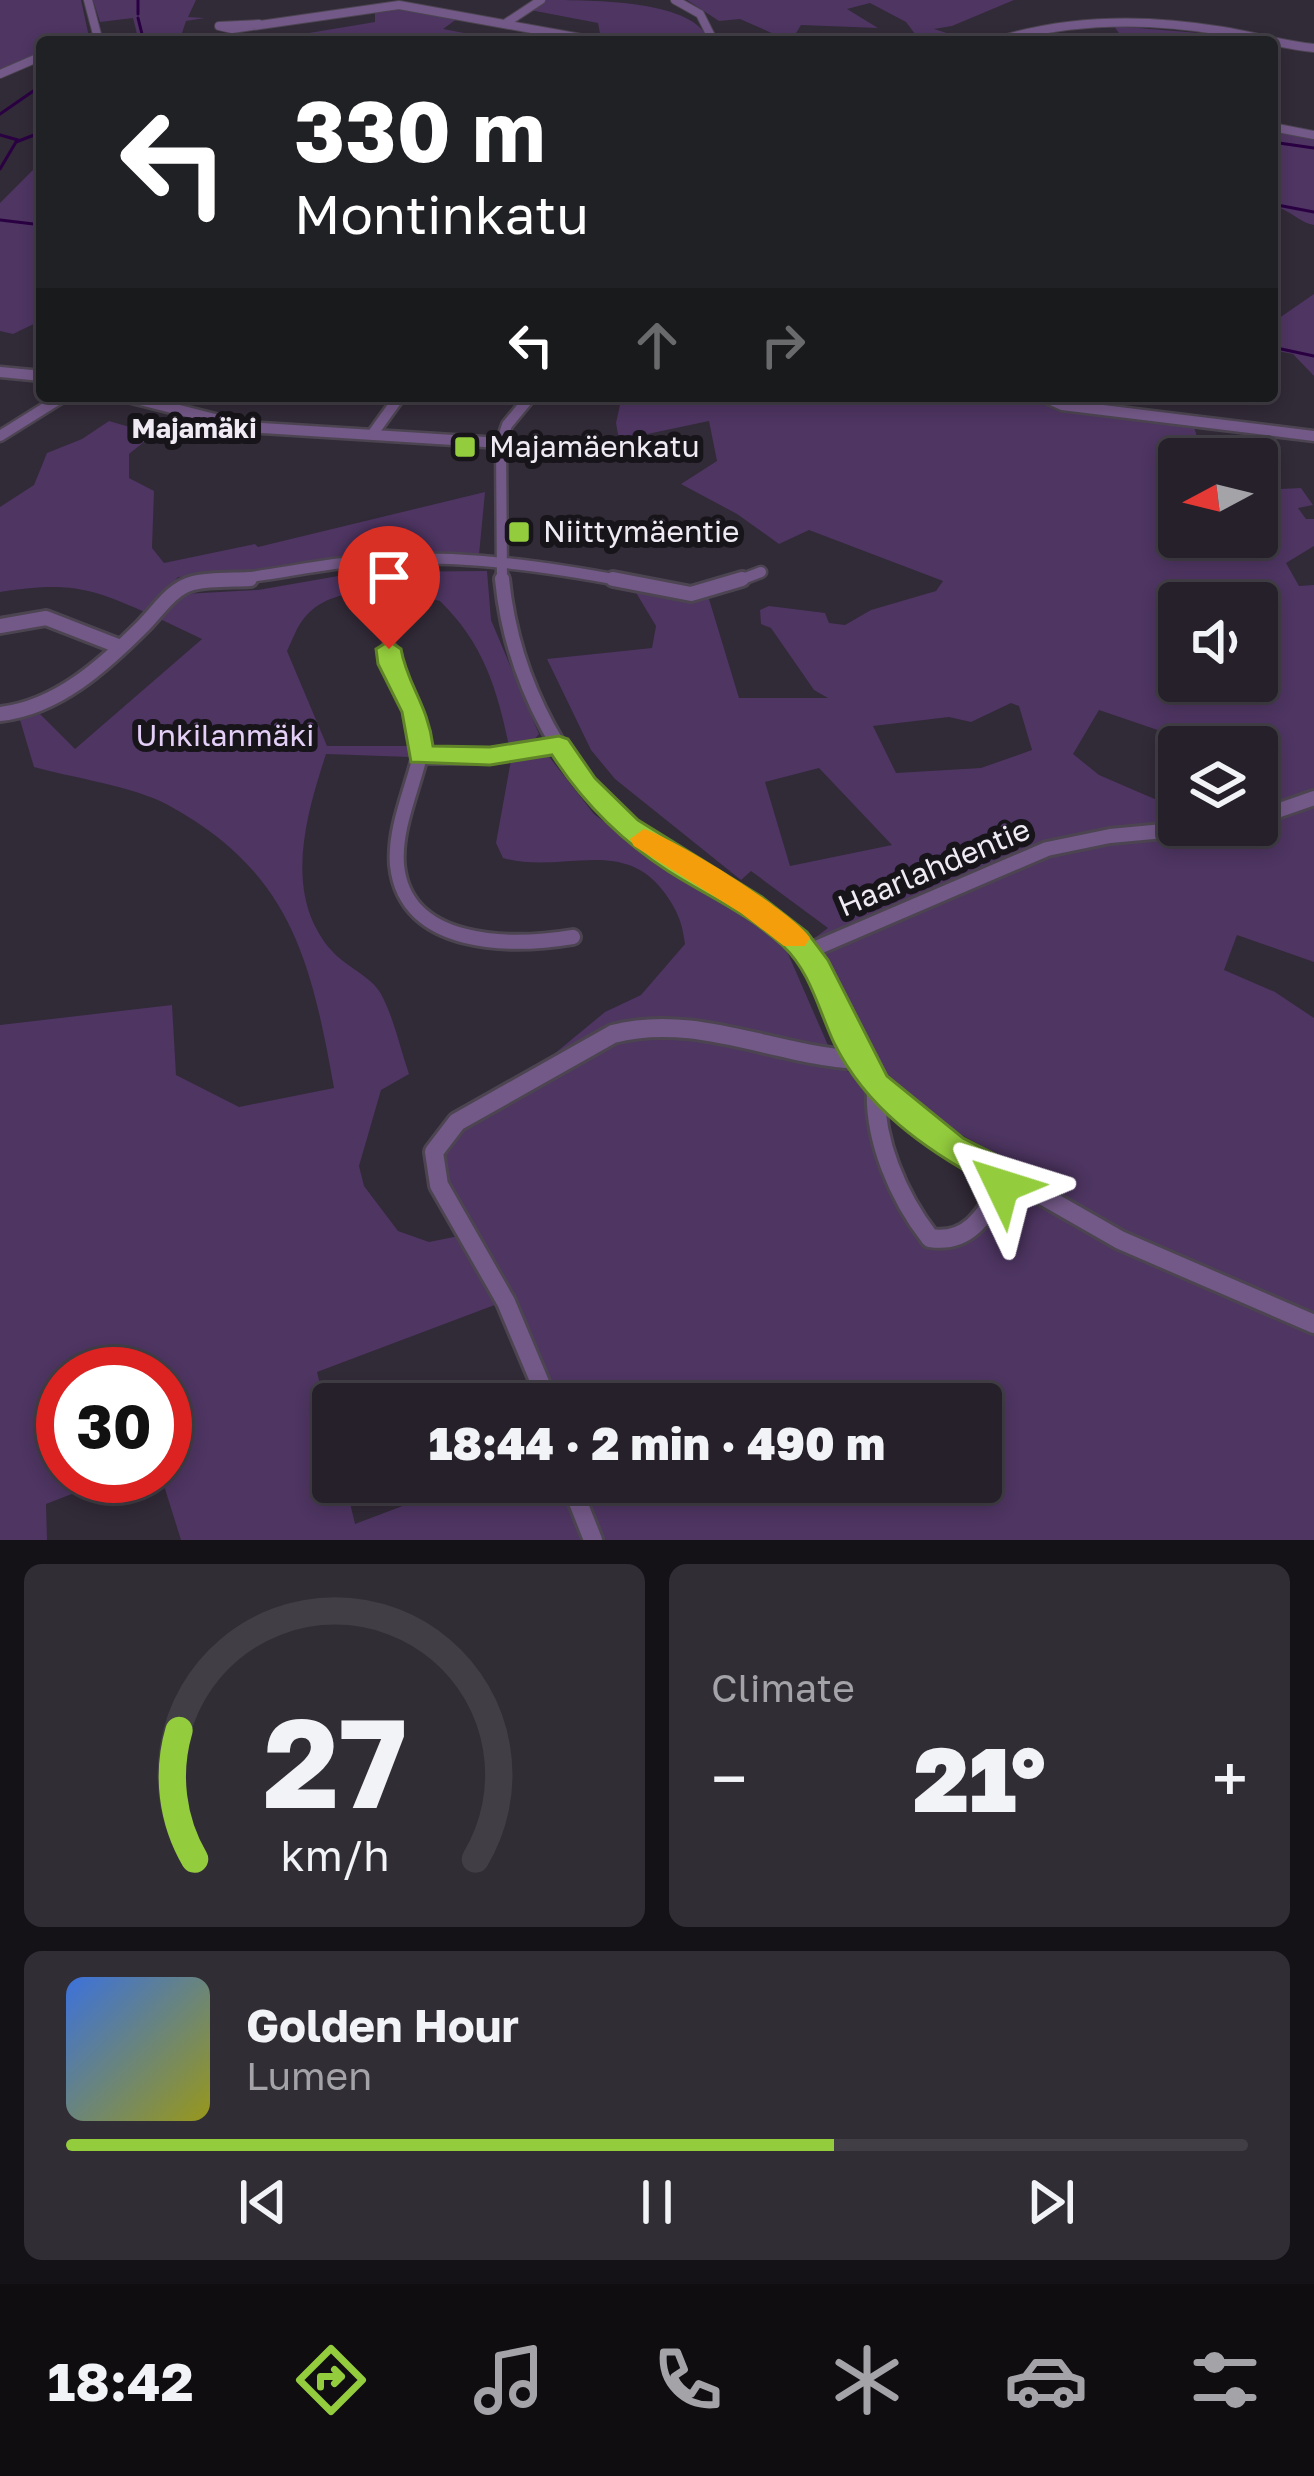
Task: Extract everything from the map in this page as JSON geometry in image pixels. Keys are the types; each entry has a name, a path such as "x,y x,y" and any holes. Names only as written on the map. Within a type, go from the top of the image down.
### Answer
{"street":[{"path":"88,0 94,36"},
{"path":"506,23 541,0"},
{"path":"675,0 700,14 711,36"},
{"path":"259,24 388,5 572,36"},
{"path":"1018,36 1050,28 1148,23 1250,36"},
{"path":"1278,41 1314,48"},
{"path":"0,74 36,59"},
{"path":"1278,128 1314,135"},
{"path":"0,372 36,375"},
{"path":"0,436 54,402"},
{"path":"147,402 247,428 501,443"},
{"path":"374,432 396,402"},
{"path":"526,402 507,425 501,443 508,622 559,745 585,785 628,827 773,920 807,952 876,1086 951,1148 1120,1240 1314,1324"},
{"path":"1055,402 1314,436"},
{"path":"0,714 28,713 49,704 176,592 193,583 252,580 371,560 503,560 691,594 761,572"},
{"path":"0,626 48,617 118,646"},
{"path":"389,649 391,664 416,712 421,755 397,858 402,888 416,908 446,929 472,938 519,942 573,937"},
{"path":"421,755 490,756 559,745"},
{"path":"1278,811 1314,798"},
{"name":"Haarlahdentie","path":"807,952 1047,849 1158,832"},
{"path":"540,1383 506,1302 439,1185 434,1152 445,1133 469,1114 636,1026 747,1039 808,1058 859,1060"},
{"path":"876,1086 872,1103 881,1138 930,1238 946,1242 966,1236 1008,1178"},
{"path":"578,1503 592,1540"}],"green space":[{"path":"0,0 81,0 89,36 36,36 36,57 0,72"},
{"path":"93,0 196,0 188,17 205,18 186,21 181,36 138,36 133,18 100,22"},
{"path":"545,0 641,5 685,18 706,36 600,36 598,23 530,10"},
{"path":"687,0 1014,0 934,29 956,36 916,36 906,22 870,3 847,9 878,28 801,25 794,36 778,36 740,19 719,21"},
{"path":"375,7 461,16 443,29 480,36 291,36 375,22"},
{"path":"1114,26 1223,35 1220,36 1121,36"},
{"path":"1278,132 1314,139 1314,225 1278,208"},
{"path":"36,167 36,323 13,334 0,331 0,203"},
{"path":"1314,294 1314,376 1293,354 1278,351 1278,319"},
{"path":"621,402 1040,402 1193,424 1197,438 1158,438 1158,558 1278,558 1278,489 1301,488 1313,505 1298,508 1306,519 1314,519 1314,546 1286,563 1299,586 1314,585 1314,962 1237,935 1224,970 1275,992 1314,1018 1314,1540 604,1540 587,1503 1002,1503 1002,1383 547,1383 503,1276 446,1178 444,1155 455,1134 524,1091 525,1078 605,1012 641,995 685,944 678,916 664,892 629,865 503,858 496,843 511,760 547,754 594,814 636,846 779,933 837,1066 862,1079 870,1124 933,1246 950,1248 977,1237 1025,1171 899,1099 812,940 828,928 751,871 741,880 615,779 591,750 547,659 652,648 656,626 632,586 709,599 739,698 828,698 814,690 771,628 761,624 760,610 769,606 825,613 829,623 845,625 871,610 936,591 943,581 809,530 779,544 737,514 681,484 717,461 709,421 619,440 616,423","holes":["1011,703 1019,706 1032,750 981,768 896,773 873,726 949,717 971,722","819,768 892,845 790,866 765,782"]},
{"path":"109,421 154,434 129,454 129,478 154,491 152,548 164,563 258,547 485,492 479,555 178,577 149,614 76,589 0,592 0,507 34,485 47,453 82,439"},
{"name":"Unkilanmäki","path":"487,571 491,620 539,734 533,741 509,746 478,650 440,601 388,592 333,598 305,617 287,651 327,746 412,746 410,757 326,754 311,803 303,855 307,905 317,929 332,951 381,994 409,1074 381,1090 359,1166 364,1186 398,1231 429,1242 459,1236 500,1303 317,1372 320,1383 312,1383 312,1503 350,1503 355,1524 410,1503 571,1503 585,1540 181,1540 169,1503 192,1503 192,1347 36,1347 36,1503 49,1503 47,1540 0,1540 0,1025 172,1005 176,1075 239,1107 334,1088 304,960 269,890 243,859 210,831 154,798 34,767 20,720 40,714 75,749 202,639 160,619 183,594 258,590 361,572"}],"waterway":[{"path":"138,0 138,14"},
{"path":"138,18 142,36"},
{"path":"0,114 36,89"},
{"path":"0,169 16,142 36,134"},
{"path":"0,135 18,140"},
{"path":"1278,143 1314,148"},
{"path":"1278,205 1314,212"},
{"path":"0,220 36,224"},
{"path":"1278,348 1314,356"}],"slow traffic":[{"path":"644,839 752,905 795,938"}],"place":[{"name":"Majamäenkatu","path":"465,447"},
{"name":"Niittymäentie","path":"519,532"}],"district":[{"name":"Majamäki","path":"194,429"}],"route":[{"path":"389,649 391,664 416,712 421,755 490,756 559,745 585,785 628,827 678,863 752,905 797,940 818,969 850,1042 876,1086 951,1148 1008,1178 1002,1186"}]}
